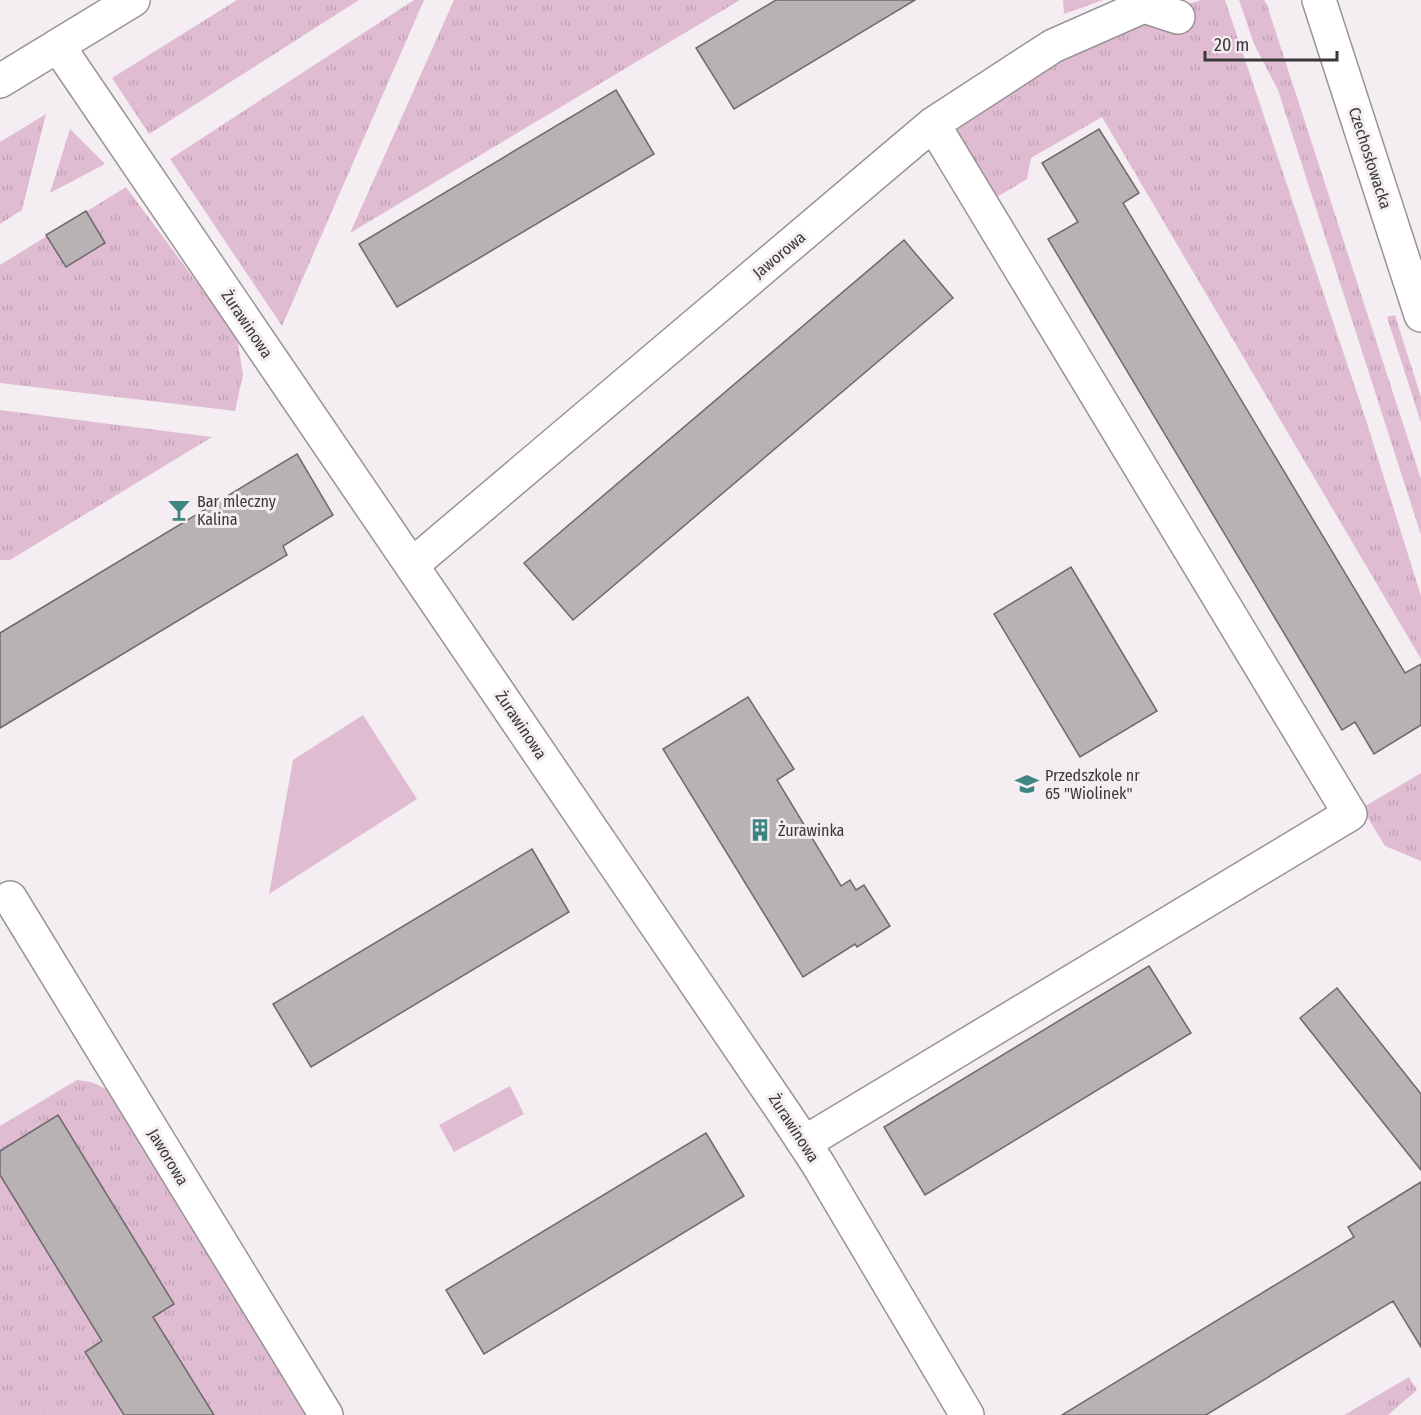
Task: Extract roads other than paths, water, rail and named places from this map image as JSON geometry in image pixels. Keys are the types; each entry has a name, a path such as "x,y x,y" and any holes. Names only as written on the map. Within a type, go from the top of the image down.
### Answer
{"street":[{"path":"0,81 133,0"},
{"name":"Czechosłowacka","path":"1319,0 1421,315"},
{"name":"Jaworowa","path":"412,565 933,124 1053,46 1144,6 1178,16"},
{"name":"Żurawinowa","path":"58,46 804,1143 967,1415"},
{"path":"804,1143 1350,814 933,124"},
{"name":"Jaworowa","path":"10,898 326,1415"}],"place":[{"name":"Bar mleczny Kalina","path":"179,510"},
{"name":"Przedszkole nr 65 \"Wiolinek\"","path":"1027,784"},
{"name":"Żurawinka","path":"760,830"}]}
